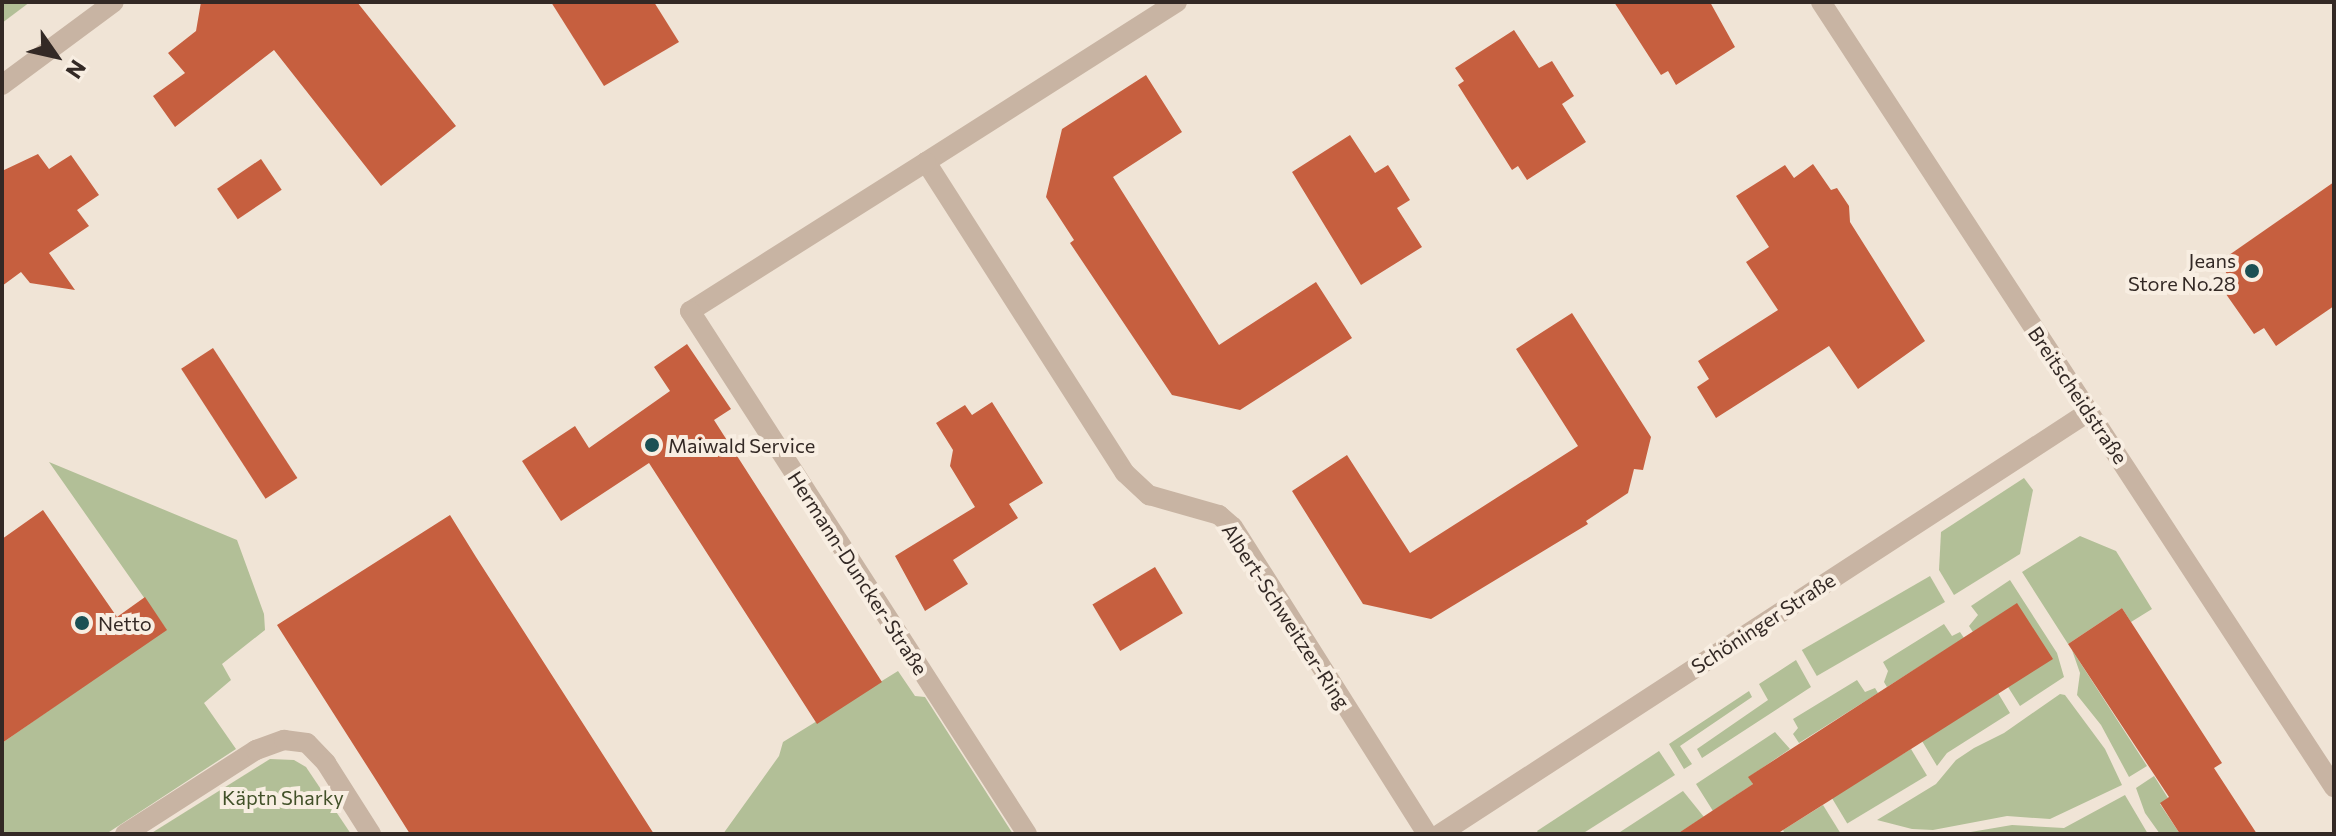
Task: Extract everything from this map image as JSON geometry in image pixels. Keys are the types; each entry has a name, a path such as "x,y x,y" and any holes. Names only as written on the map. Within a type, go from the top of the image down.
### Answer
{"street":[{"path":"2,85 114,2"},
{"path":"926,162 1177,2"},
{"name":"Breitscheidstraße","path":"1821,2 2334,787"},
{"name":"Hermann-Duncker-Straße","path":"926,162 690,311 1027,834"},
{"name":"Albert-Schweitzer-Ring","path":"926,162 1125,473 1149,495 1219,515 1233,527 1427,834"},
{"name":"Schöninger Straße","path":"1440,834 2087,413"},
{"path":"125,834 256,750 284,740 307,743 326,763 371,834"}],"green space":[{"path":"2,2 30,2 2,23"},
{"path":"49,462 237,540 264,614 265,630 222,664 231,680 204,703 236,749 106,834 2,834 2,743 166,629"},
{"path":"2024,478 2033,490 2020,554 1954,595 1939,570 1941,532"},
{"path":"2080,536 2116,551 2152,609 2131,622 2122,608 2068,644 2022,572"},
{"path":"1930,576 1945,602 1817,676 1802,650"},
{"path":"2010,580 2057,653 2064,677 2020,706 2008,687 2017,604 1973,632 1969,626 1978,615 1971,606"},
{"path":"1944,624 1952,636 1960,632 1964,638 1887,687 1884,682 1888,671 1883,662"},
{"path":"2072,650 2147,766 2129,777 2101,725 2077,695 2080,673"},
{"path":"1796,660 1811,687 1702,758 1697,749 1768,700 1759,684"},
{"path":"898,671 915,696 925,697 1013,834 723,834 779,756 783,742"},
{"path":"1857,680 1865,692 1875,688 1878,693 1799,743 1793,734 1798,728 1793,719"},
{"path":"1749,691 1752,697 1680,746 1692,764 1684,769 1669,744"},
{"path":"1998,693 2010,713 1947,753 1937,766 1922,741"},
{"path":"2060,694 2065,695 2105,749 2122,785 2050,819 2007,816 1933,830 1912,829 1877,820 1936,784 1956,760 2004,733"},
{"path":"1775,732 1790,749 1749,777 1753,784 1713,811 1696,784"},
{"path":"1911,749 1927,776 1847,823 1831,797"},
{"path":"1659,751 1675,775 1582,834 1539,834 1537,831"},
{"name":"Käptn Sharky","path":"270,759 294,760 306,767 351,834 150,834"},
{"path":"2154,776 2168,798 2160,804 2180,834 2160,834 2145,813 2136,788"},
{"path":"1683,791 1704,817 1677,834 1617,834"},
{"path":"2125,795 2148,834 1959,834 2012,825 2064,828"},
{"path":"1823,805 1841,834 1785,834 1783,830"}],"building":[{"path":"201,2 357,2 456,126 381,186 274,50 175,127 153,96 185,73 168,53 196,31"},
{"path":"551,2 654,2 679,42 604,86"},
{"path":"1614,2 1710,2 1735,47 1676,85 1668,71 1661,75"},
{"path":"1514,30 1539,68 1552,61 1574,96 1562,104 1586,142 1527,180 1518,166 1512,170 1458,85 1464,81 1455,68"},
{"path":"1146,75 1182,132 1113,177 1219,345 1316,282 1352,338 1240,410 1172,395 1070,243 1074,240 1046,197 1062,129"},
{"path":"1350,135 1375,173 1388,165 1410,200 1397,208 1422,247 1361,285 1292,172"},
{"path":"38,154 49,169 71,155 99,195 77,210 89,226 49,253 75,290 30,283 21,272 2,286 2,171"},
{"path":"261,159 282,190 238,219 217,189"},
{"path":"1813,164 1831,190 1837,188 1849,206 1850,222 1925,341 1858,389 1829,346 1716,418 1697,387 1709,379 1698,361 1778,310 1746,262 1769,247 1736,196 1785,165 1794,178"},
{"path":"2334,182 2334,306 2276,346 2264,328 2254,334 2221,287 2231,280 2219,262"},
{"path":"1572,313 1651,437 1643,470 1634,469 1628,493 1586,521 1588,524 1431,619 1363,604 1292,491 1347,455 1410,553 1578,446 1516,349"},
{"path":"687,344 731,409 714,420 882,682 817,724 649,463 561,521 522,461 575,426 589,448 670,391 654,367"},
{"path":"213,348 297,478 266,499 181,369"},
{"path":"992,402 1043,483 1009,504 1018,518 953,560 968,584 925,611 895,556 975,507 950,466 953,450 936,423 965,405 972,415"},
{"name":"Netto","path":"43,510 117,617 145,597 167,630 2,743 2,539"},
{"path":"450,515 654,834 410,834 277,625"},
{"path":"1155,567 1183,613 1120,651 1092,605"},
{"path":"2017,603 2053,659 1777,834 1677,834 1753,784 1748,777"},
{"path":"2122,608 2222,763 2214,768 2257,834 2180,834 2160,803 2169,797 2068,644"}],"place":[{"name":"Jeans Store No.28","path":"2252,271"},
{"name":"Maiwald Service","path":"652,445"},
{"name":"Netto","path":"82,623"}]}
